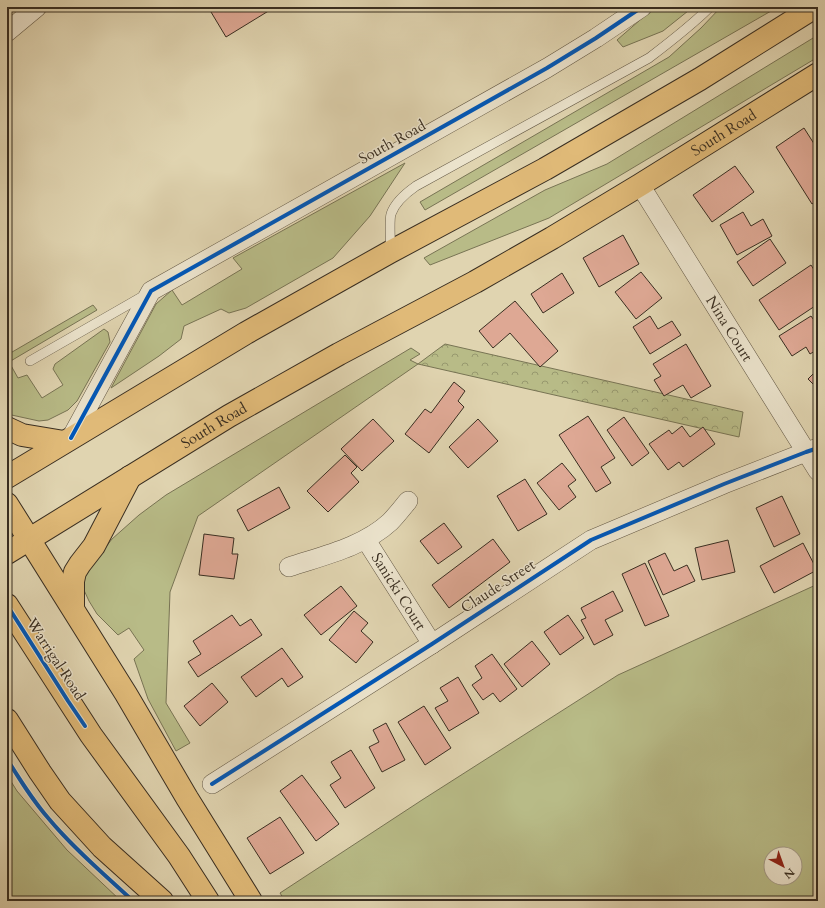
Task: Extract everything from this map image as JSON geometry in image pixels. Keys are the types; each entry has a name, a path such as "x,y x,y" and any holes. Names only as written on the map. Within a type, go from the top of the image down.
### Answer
{"highway":[{"path":"7,477 246,333 390,252 545,169 700,78 815,7"},
{"name":"South Road","path":"7,553 230,416 339,354 475,282 552,238 818,74"},
{"path":"7,428 22,435 68,440"},
{"path":"73,608 73,581 75,572 94,546 130,477"},
{"path":"7,504 126,694 186,798 251,901"},
{"name":"Warrigal Road","path":"7,605 90,735 179,856 208,901"},
{"path":"7,720 60,801 102,847 162,901"}],"street":[{"path":"7,32 38,7"},
{"name":"South Road","path":"151,291 547,68 596,38 642,7"},
{"name":"Nina Court","path":"640,185 812,450 818,471"},
{"path":"68,440 151,291"},
{"name":"Claude Street","path":"212,784 432,644 591,540 724,484 812,450"},
{"name":"Sanicki Court","path":"288,567 366,540 390,522 408,501"},
{"name":"Sanicki Court","path":"366,540 432,644"}],"lane":[{"path":"390,252 391,215 396,204 416,186 649,58 676,38 710,7"},
{"name":"South Road","path":"30,361 151,291"}],"green space":[{"path":"655,7 693,7 663,31 623,47 617,40"},
{"path":"721,7 778,7 425,210 420,202 669,57 701,28"},
{"path":"818,35 818,54 813,60 549,218 430,265 424,258 545,190 607,164"},
{"path":"405,163 370,216 333,258 246,308 229,313 221,309 184,326 181,339 159,356 111,388 156,304 172,290 182,305 242,269 233,258"},
{"path":"93,305 97,310 9,362 18,378 27,375 42,398 63,385 53,369 55,364 104,329 108,332 110,342 77,401 68,410 48,420 39,421 7,414 7,355"},
{"path":"445,344 743,412 739,437 418,364"},
{"path":"411,348 420,354 410,360 418,364 198,516 170,592 166,703 190,743 176,751 148,699 134,659 144,650 129,628 118,635 97,614 83,588 85,574 112,539 139,515 166,495"},
{"path":"818,584 818,901 285,901 280,893 618,675"},
{"path":"7,775 17,791 67,850 121,901 7,901"}],"building":[{"path":"208,7 275,7 226,37"},
{"path":"804,128 818,150 818,200 812,204 776,147"},
{"path":"735,166 754,192 712,222 693,195"},
{"path":"743,212 751,226 763,219 772,236 737,255 720,225"},
{"path":"623,235 639,264 599,287 583,258"},
{"path":"770,239 786,263 753,286 737,262"},
{"path":"811,265 818,276 818,304 779,330 759,300"},
{"path":"641,272 662,298 636,319 615,292"},
{"path":"562,273 574,293 543,313 531,294"},
{"path":"515,301 558,351 540,367 510,333 493,348 479,331"},
{"path":"650,316 658,329 672,321 681,335 650,354 633,327"},
{"path":"811,316 818,326 818,349 810,354 806,347 792,356 779,336"},
{"path":"686,344 711,386 691,398 683,385 664,396 654,380 661,376 653,364"},
{"path":"818,369 818,389 808,379"},
{"path":"454,382 465,391 458,401 464,407 429,453 405,434 425,409 431,413"},
{"path":"588,416 615,458 601,467 611,483 596,492 559,435"},
{"path":"624,417 649,453 632,466 607,430"},
{"path":"373,419 394,441 362,471 341,449"},
{"path":"478,419 498,441 468,468 449,447"},
{"path":"682,426 690,437 703,427 715,444 683,467 679,462 668,470 649,444 669,430 672,434"},
{"path":"345,455 357,467 351,473 359,482 328,512 307,491"},
{"path":"562,463 576,480 568,486 576,497 559,510 537,483"},
{"path":"525,479 547,514 518,531 497,496"},
{"path":"279,487 290,508 248,531 237,510"},
{"path":"782,496 800,534 774,547 756,508"},
{"path":"444,523 462,547 438,564 420,541"},
{"path":"204,534 234,538 232,554 238,554 234,579 199,575"},
{"path":"493,539 510,562 449,608 432,585"},
{"path":"728,540 735,572 702,580 695,548"},
{"path":"803,543 817,570 774,593 760,566"},
{"path":"665,553 674,571 687,565 695,581 663,595 648,561"},
{"path":"645,563 669,616 645,626 622,574"},
{"path":"341,586 357,606 321,635 304,615"},
{"path":"613,591 623,611 605,620 613,635 594,645 581,620 586,618 581,608"},
{"path":"354,611 368,623 361,631 373,642 356,663 329,640"},
{"path":"232,615 240,626 251,619 262,635 198,677 188,662 201,654 193,641"},
{"path":"568,615 584,638 560,655 544,632"},
{"path":"532,641 550,664 522,687 504,664"},
{"path":"282,648 303,677 288,687 282,678 256,697 241,677"},
{"path":"492,654 517,689 500,702 493,693 483,700 472,685 482,678 475,666"},
{"path":"458,677 479,713 449,731 435,708 448,701 440,688"},
{"path":"212,683 228,702 200,726 184,706"},
{"path":"424,706 451,748 425,765 398,722"},
{"path":"386,723 405,760 382,772 369,747 379,742 373,730"},
{"path":"351,750 375,788 345,808 330,785 341,778 331,762"},
{"path":"302,775 339,824 316,841 280,791"},
{"path":"280,817 304,853 270,874 247,838"}],"cycle path":[{"path":"71,438 151,291 547,68 596,38 642,7"},
{"path":"212,784 432,644 591,540 724,484 818,448"},
{"path":"7,605 85,726"},
{"path":"7,759 32,798 43,812 90,862 133,901"}]}
